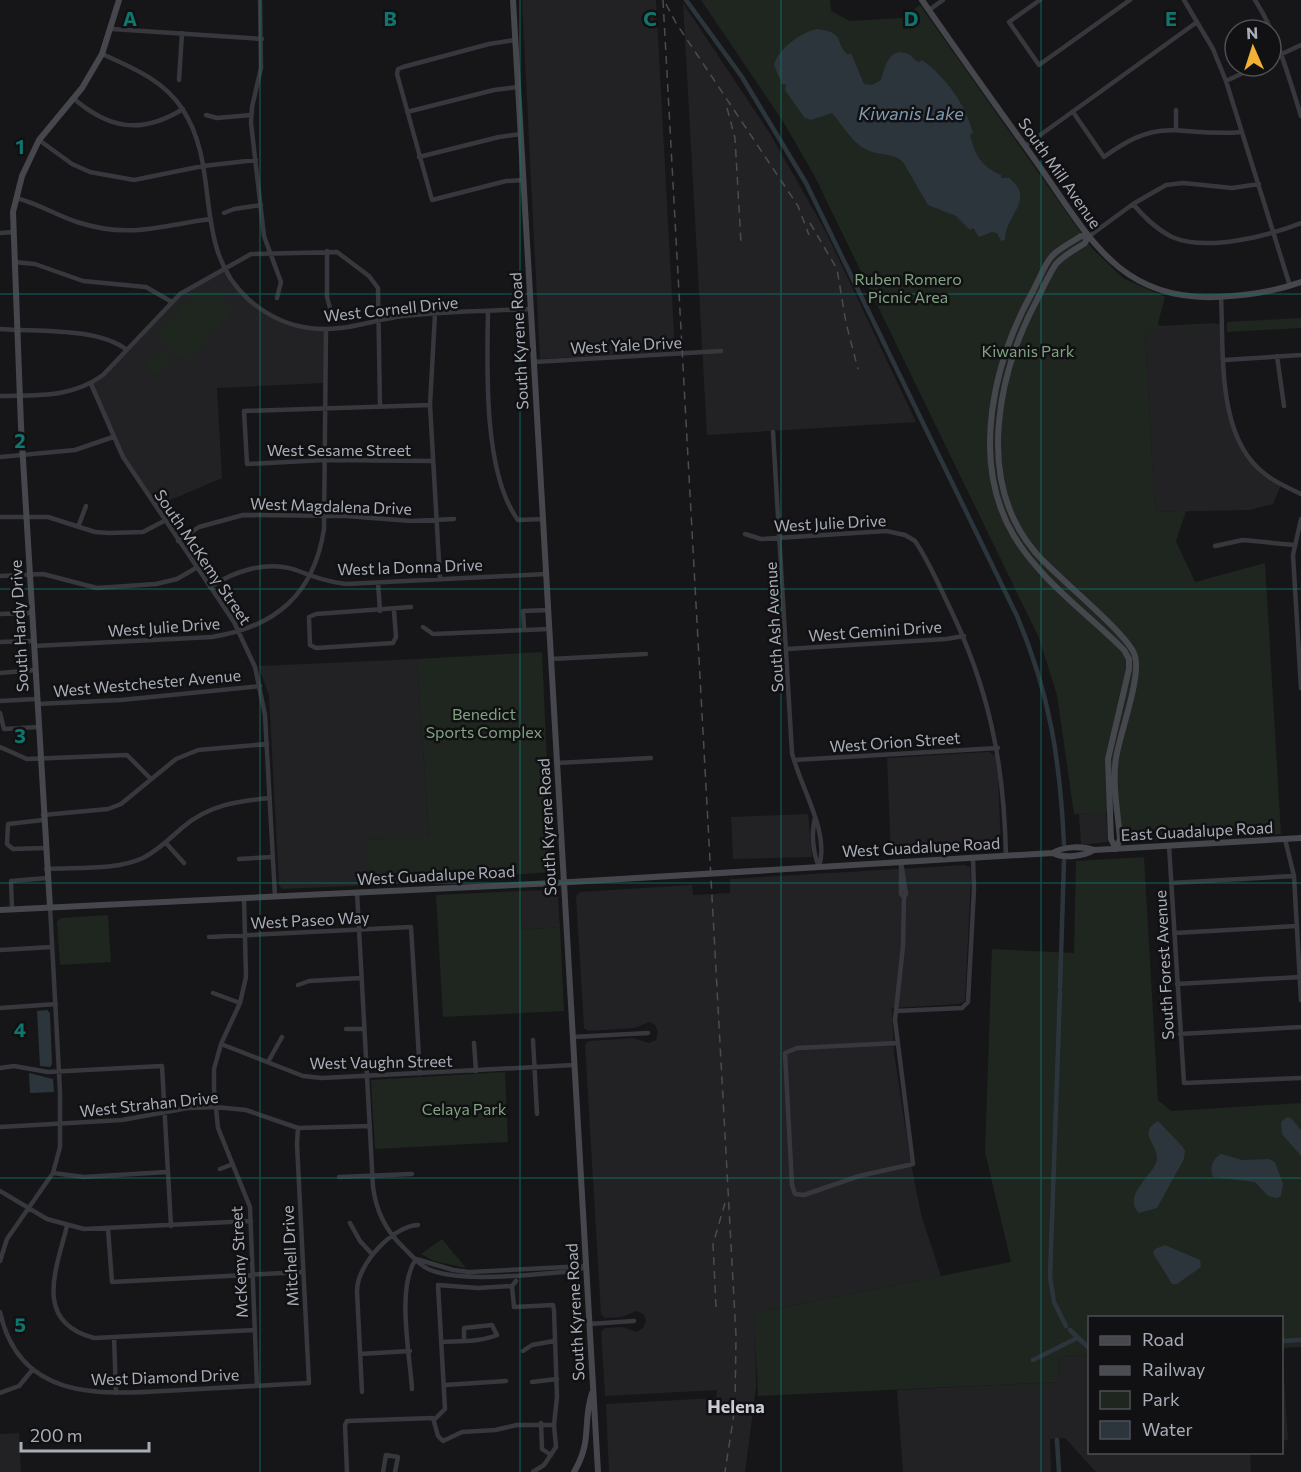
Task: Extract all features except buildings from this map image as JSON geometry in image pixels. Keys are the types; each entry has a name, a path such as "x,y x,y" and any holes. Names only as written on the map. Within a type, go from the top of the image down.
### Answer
{"street":[{"name":"South Hardy Drive","path":"0,1261 7,1239 53,1173 60,1147 62,1124 26,517 13,232 16,198 26,166 39,140 73,98 102,54 112,29 118,0"},
{"path":"260,0 261,68 251,115 261,205 269,252 281,282 277,297"},
{"name":"South Kyrene Road","path":"513,0 598,1472"},
{"name":"South Mill Avenue","path":"922,0 1088,237 1115,266 1142,284 1176,295 1221,297 1269,292 1301,282"},
{"path":"929,10 943,0"},
{"path":"1041,0 1009,22 1039,65 1130,0"},
{"path":"1184,0 1226,81 1290,286"},
{"path":"1255,0 1266,18"},
{"path":"1025,146 1197,22"},
{"path":"112,29 262,39"},
{"path":"179,80 182,33"},
{"path":"515,40 489,44 398,69 407,112 432,200 506,181 523,180"},
{"path":"1283,54 1301,45"},
{"path":"102,54 157,82 183,110 197,137 215,249 224,268"},
{"path":"1283,57 1299,103 1301,116"},
{"path":"1226,81 1232,78"},
{"path":"407,112 494,90 518,87"},
{"path":"73,98 98,117 131,126 156,123 183,110"},
{"path":"1176,110 1176,129"},
{"path":"1073,112 1104,157 1128,139 1148,131 1176,129 1222,134 1242,132"},
{"path":"206,116 217,118 251,115"},
{"path":"419,157 520,134"},
{"path":"39,140 72,164 111,177 143,179 203,166 256,160"},
{"path":"1116,849 1120,839 1116,772 1136,668 1134,651 1043,561 1026,539 1008,505 1000,476 998,433 1011,360 1018,336 1055,266 1085,243 1088,237 1133,204 1166,185 1183,183 1232,188 1258,184"},
{"path":"16,198 77,222 118,231 164,229 210,219"},
{"path":"1133,204 1145,218 1174,238 1206,241 1274,234 1301,223"},
{"path":"224,213 261,205"},
{"path":"0,233 13,232"},
{"path":"1088,237 1081,236 1052,257 1011,333 991,425 990,459 994,486 1014,536 1035,565 1127,654 1129,669 1110,745 1108,772 1111,839 1116,849"},
{"path":"1070,243 1075,250"},
{"path":"327,251 327,297 330,308"},
{"path":"0,396 63,394 91,384 172,302 190,287 251,254 327,251 344,256 375,281 380,294 380,408"},
{"path":"14,262 35,264 83,281 146,287 172,302"},
{"name":"West Cornell Drive","path":"224,268 237,288 267,313 298,326 339,329 380,320 435,314 531,309"},
{"path":"1221,297 1227,405 1236,440 1263,474 1301,494"},
{"path":"488,311 489,411 497,465 511,510 518,520 543,519"},
{"path":"435,314 430,405 440,579"},
{"path":"0,329 104,339 118,343 127,350"},
{"name":"West Julie Drive","path":"0,642 33,644 212,637 240,632 275,616 300,592 309,577 322,541 326,329"},
{"path":"1011,333 1018,336"},
{"name":"West Yale Drive","path":"534,362 721,351"},
{"path":"1225,360 1301,355"},
{"path":"1277,356 1284,406"},
{"name":"South McKemy Street","path":"91,384 113,437 139,484 240,632 260,686 267,744 275,896"},
{"path":"325,408 430,405"},
{"name":"West Sesame Street","path":"325,408 244,411 247,464 325,460 432,461"},
{"name":"South Ash Avenue","path":"773,432 794,760 815,818 820,825 822,859 819,867"},
{"path":"0,457 75,450 113,437"},
{"path":"78,527 86,506"},
{"name":"West Magdalena Drive","path":"178,541 199,527 229,517 324,516 400,521 454,519"},
{"path":"0,517 48,517 78,527 109,533 143,532 164,521"},
{"path":"1301,519 1294,545 1301,688"},
{"name":"West Julie Drive","path":"745,534 761,539 886,531 905,535 915,541 964,636"},
{"path":"1215,546 1243,540 1294,545"},
{"path":"0,576 42,574 98,588 156,584 177,579 196,568"},
{"name":"West la Donna Drive","path":"210,587 232,574 249,569 286,568 309,577 335,583 378,583 546,574"},
{"path":"1295,580 1301,579"},
{"path":"378,583 380,611"},
{"path":"1063,593 1070,587"},
{"path":"394,610 396,637 393,643 316,648 310,645 309,617 411,608"},
{"path":"524,629 523,611 548,610"},
{"path":"0,614 32,613"},
{"path":"423,627 433,634 549,628"},
{"path":"964,636 983,691 998,748 1004,797 1006,856"},
{"name":"West Gemini Drive","path":"787,648 964,636"},
{"path":"551,659 646,654"},
{"path":"0,673 35,670"},
{"name":"West Westchester Avenue","path":"0,701 121,700 260,686"},
{"path":"1123,691 1131,693"},
{"path":"0,713 2,728 38,727"},
{"path":"45,848 9,848 8,824 108,809 121,804 176,759 198,750 267,744"},
{"path":"0,747 21,757 40,759 119,754 132,759 150,778"},
{"name":"West Orion Street","path":"794,760 998,748"},
{"path":"557,763 651,758"},
{"path":"1108,772 1116,772"},
{"path":"46,869 126,863 152,853 204,811 223,804 270,798"},
{"path":"1110,818 1118,817"},
{"name":"East Guadalupe Road","path":"1057,853 1088,854 1094,850 1301,838"},
{"path":"1285,839 1294,876 1301,1000"},
{"path":"166,843 184,863"},
{"name":"South Forest Avenue","path":"1169,846 1184,1083 1301,1078"},
{"name":"West Guadalupe Road","path":"0,910 564,882 1057,853"},
{"path":"239,859 273,857"},
{"path":"896,1011 966,1006 974,889 973,858"},
{"path":"897,1043 787,1051 785,1057 792,1185 795,1194 804,1195 859,1176 913,1164 897,1043 896,1011 906,894 905,870 901,862"},
{"path":"1171,884 1294,876"},
{"path":"12,909 11,881 47,878"},
{"path":"357,892 372,1176 377,1207 394,1237 431,1270 462,1277 577,1271 586,1266"},
{"name":"McKemy Street","path":"244,898 248,963 240,1003 221,1044 214,1069 215,1107 218,1128 245,1191 252,1221 257,1386"},
{"path":"1175,933 1296,926"},
{"name":"West Paseo Way","path":"209,937 411,927 420,1074"},
{"path":"0,950 52,947"},
{"path":"1178,984 1300,977"},
{"path":"298,985 309,981 361,978"},
{"path":"213,993 240,1003"},
{"path":"0,1008 56,1005"},
{"path":"1180,1034 1301,1027"},
{"path":"346,1029 364,1029"},
{"path":"573,1037 648,1033"},
{"path":"268,1062 282,1037"},
{"path":"533,1040 537,1114"},
{"name":"West Vaughn Street","path":"474,1043 476,1071"},
{"name":"West Vaughn Street","path":"221,1044 303,1076 322,1078 574,1065"},
{"path":"0,1068 14,1066 59,1072 162,1066 171,1226"},
{"name":"West Strahan Drive","path":"0,1127 122,1120 164,1112 215,1107 246,1110 298,1128 370,1126"},
{"name":"Mitchell Drive","path":"298,1128 309,1383"},
{"path":"220,1169 234,1164"},
{"path":"53,1173 84,1177 168,1172"},
{"path":"339,1178 412,1174"},
{"path":"0,1191 67,1226 108,1229 252,1221"},
{"path":"350,1223 360,1241 372,1254"},
{"path":"362,1392 357,1286 363,1266 372,1254 408,1226 418,1225"},
{"path":"67,1226 52,1289 53,1303 59,1316 81,1334 94,1338 255,1330"},
{"path":"108,1229 112,1282 303,1272"},
{"path":"412,1389 407,1281 417,1259"},
{"path":"347,1472 345,1425 348,1421 435,1419 444,1411 445,1385 438,1285 478,1288 514,1283 514,1307 554,1305 557,1379 554,1425 556,1447 533,1472"},
{"path":"0,1312 13,1345 33,1369 19,1386 0,1393"},
{"path":"589,1324 634,1322"},
{"path":"442,1342 464,1340 497,1335 492,1325 464,1328 464,1340"},
{"path":"114,1337 116,1393"},
{"path":"523,1351 532,1345 554,1341"},
{"path":"360,1354 410,1352"},
{"name":"West Diamond Drive","path":"33,1369 45,1378 74,1390 116,1393 309,1383"},
{"path":"532,1382 557,1379"},
{"path":"445,1385 506,1381"},
{"path":"574,1472 585,1448 587,1407 594,1390"},
{"path":"435,1419 438,1436 443,1441 462,1432 541,1423 554,1425"},
{"path":"541,1423 542,1449 551,1455"},
{"path":"383,1472 386,1455 398,1457 395,1472"}],"shaded area":[{"path":"522,0 656,0 675,351 540,359"},
{"path":"683,3 769,132 826,232 916,422 707,435"},
{"path":"224,268 256,306 288,323 326,329 325,383 217,388 222,478 154,507 123,457 91,384 172,302"},
{"path":"1222,324 1229,417 1248,458 1281,485 1273,504 1249,510 1155,512 1146,329"},
{"path":"417,659 429,838 368,840 370,885 282,889 279,885 269,696 259,666"},
{"path":"989,752 995,756 998,776 1001,848 891,856 887,758"},
{"path":"1106,812 1108,842 1081,845 1079,814"},
{"path":"808,814 812,857 733,859 731,817"},
{"path":"964,865 970,867 971,877 965,1001 959,1004 892,1008 894,1052 910,1159 921,1214 941,1276 755,1313 756,1387 745,1472 609,1472 606,1404 716,1398 717,1390 605,1396 601,1332 605,1328 622,1327 637,1332 643,1328 646,1321 644,1315 637,1311 622,1317 605,1318 601,1314 585,1045 589,1041 633,1038 649,1043 656,1040 658,1032 655,1025 649,1022 635,1028 588,1031 584,1028 576,896 580,892 692,885 693,895 730,893 730,879"},
{"path":"551,890 556,892 558,897 560,927 522,930 521,891"},
{"path":"1088,1355 1088,1454 1250,1454 1251,1472 1096,1472 1065,1438 1050,1439 1051,1472 903,1472 897,1390 1059,1382 1058,1356"},
{"path":"1283,1363 1288,1440 1283,1441"},
{"path":"19,1433 21,1472 0,1472 0,1434"}],"green space":[{"name":"Kiwanis Park","path":"701,0 830,0 831,11 850,21 902,18 920,5 1091,247 1123,278 1165,297 1158,323 1160,326 1216,323 1216,326 1147,329 1145,334 1155,512 1186,511 1176,541 1195,582 1265,563 1281,834 1126,842 1121,840 1120,812 1074,814 1057,695 1039,638 814,175 784,123"},
{"path":"203,290 218,292 234,309 190,363 181,356 177,358 154,335 184,303"},
{"path":"1301,318 1301,328 1227,332 1227,322"},
{"path":"160,348 173,359 158,376 145,364"},
{"name":"Benedict Sports Complex","path":"542,652 552,872 370,885 367,840 429,837 417,659"},
{"path":"1144,857 1158,1100 1171,1111 1301,1103 1301,1347 1283,1348 1283,1316 1088,1316 1088,1355 1058,1356 1059,1382 758,1396 754,1313 1011,1262 985,1152 992,949 1074,953 1076,861"},
{"path":"521,891 522,930 560,927 564,1011 443,1017 436,895"},
{"path":"108,915 111,962 60,965 57,922 61,918"},
{"name":"Celaya Park","path":"505,1072 508,1142 375,1149 371,1080"},
{"path":"442,1239 466,1268 434,1261 421,1254"}],"water":[{"name":"Kiwanis Lake","path":"817,29 833,33 844,51 848,55 851,53 864,84 872,85 881,80 892,55 902,52 919,62 922,60 939,74 954,92 970,122 973,133 970,134 979,158 1001,175 1001,178 1009,178 1017,186 1020,201 1009,223 1005,240 1001,241 997,233 992,232 979,237 973,228 970,230 956,216 928,205 903,162 895,157 872,152 862,147 832,113 811,120 804,117 785,90 786,85 782,84 774,65 785,47 804,34"},
{"path":"47,1010 50,1013 52,1064 50,1067 40,1066 37,1011"},
{"path":"29,1073 53,1079 54,1092 30,1093"},
{"path":"1287,1117 1291,1118 1301,1130 1301,1156 1282,1134 1281,1122"},
{"path":"1158,1121 1182,1146 1185,1151 1184,1159 1157,1208 1139,1213 1134,1200 1139,1187 1156,1163 1156,1151 1149,1131"},
{"path":"1221,1154 1242,1160 1269,1159 1275,1162 1283,1184 1281,1196 1278,1198 1268,1196 1255,1182 1213,1177 1212,1164"},
{"path":"1165,1245 1200,1260 1201,1267 1177,1284 1172,1284 1153,1253 1155,1249"}],"waterway":[{"path":"686,0 742,77 806,183 1017,616 1038,673 1051,728 1060,784 1064,844"},
{"path":"1060,988 1064,861"},
{"path":"1060,992 1050,1277 1054,1302 1066,1326"},
{"path":"1070,1330 1088,1347"},
{"path":"1033,1360 1077,1338"},
{"path":"1283,1341 1301,1340"},
{"path":"1057,1440 1059,1472"}],"railway":[{"path":"663,0 736,1336 735,1407 725,1472"},
{"path":"666,4 676,23 798,206 809,235"},
{"path":"727,108 735,138 741,243"},
{"path":"810,223 837,269 846,323 858,369"},
{"path":"716,1307 713,1244 725,1203"}],"district":[{"name":"Helena","path":"736,1407"}],"park label":[{"name":"Ruben Romero Picnic Area","path":"908,288"}]}
